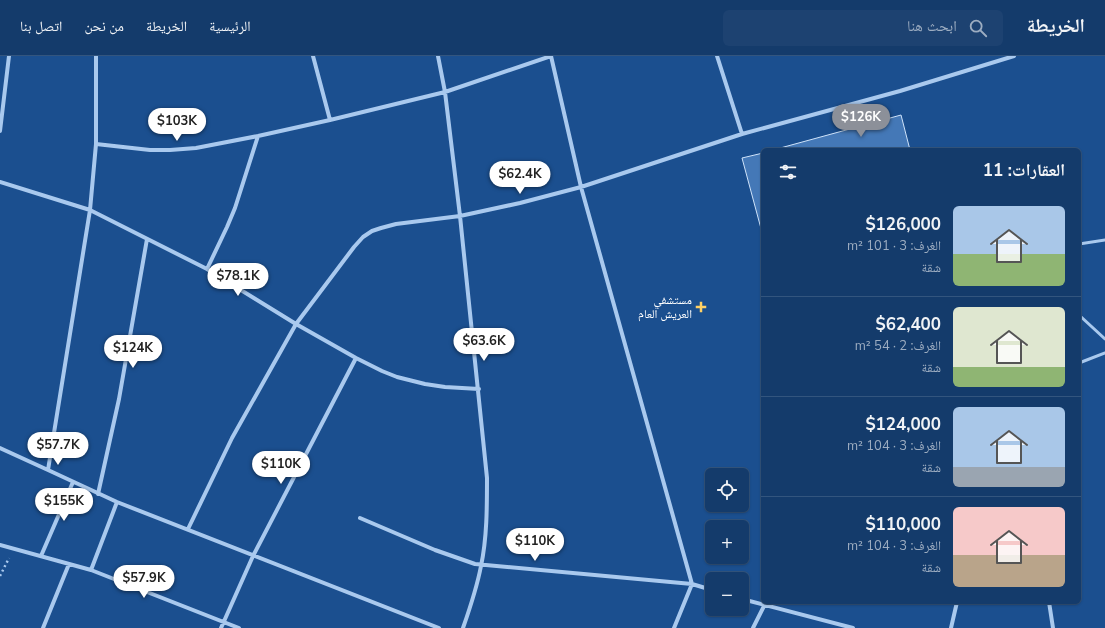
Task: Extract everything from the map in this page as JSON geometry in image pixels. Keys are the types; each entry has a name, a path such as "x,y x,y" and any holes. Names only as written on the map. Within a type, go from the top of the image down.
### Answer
{"street":[{"path":"0,131 9,56"},
{"path":"48,470 90,210 96,144 96,56"},
{"path":"313,56 330,120"},
{"path":"438,56 445,92 460,216 487,478 486,521 482,566 463,628"},
{"path":"96,144 150,150 196,148 330,120 445,92 551,56 581,187 692,584 674,628"},
{"path":"717,56 742,134"},
{"path":"188,529 238,426 296,324 354,247 363,237 372,231 396,224 460,216 520,203 581,187 742,134 900,91 1014,56"},
{"path":"207,270 235,208 258,136"},
{"path":"0,182 90,210 207,270 296,324 382,371 408,380 445,387 479,389"},
{"path":"98,494 119,399 146,239"},
{"path":"221,628 253,556 356,358"},
{"path":"0,448 117,502 439,628"},
{"path":"41,556 73,482"},
{"path":"91,570 117,502"},
{"path":"360,518 451,557 482,566 692,584 705,588"},
{"path":"0,545 91,570 239,628"},
{"path":"43,628 69,564"},
{"path":"749,601 761,603"},
{"path":"753,628 765,604 853,628"},
{"path":"951,628 957,604"},
{"path":"1049,604 1053,628"}],"lane":[{"path":"1081,244 1105,240"},
{"path":"1081,317 1105,339"},
{"path":"1081,362 1105,353"}],"path":[{"path":"0,576 13,548"}],"building":[{"path":"901,115 909,148 780,148"},
{"path":"761,153 761,229 742,158"}],"place":[{"name":"مستشفي العريش العام","path":"701,307"}]}
